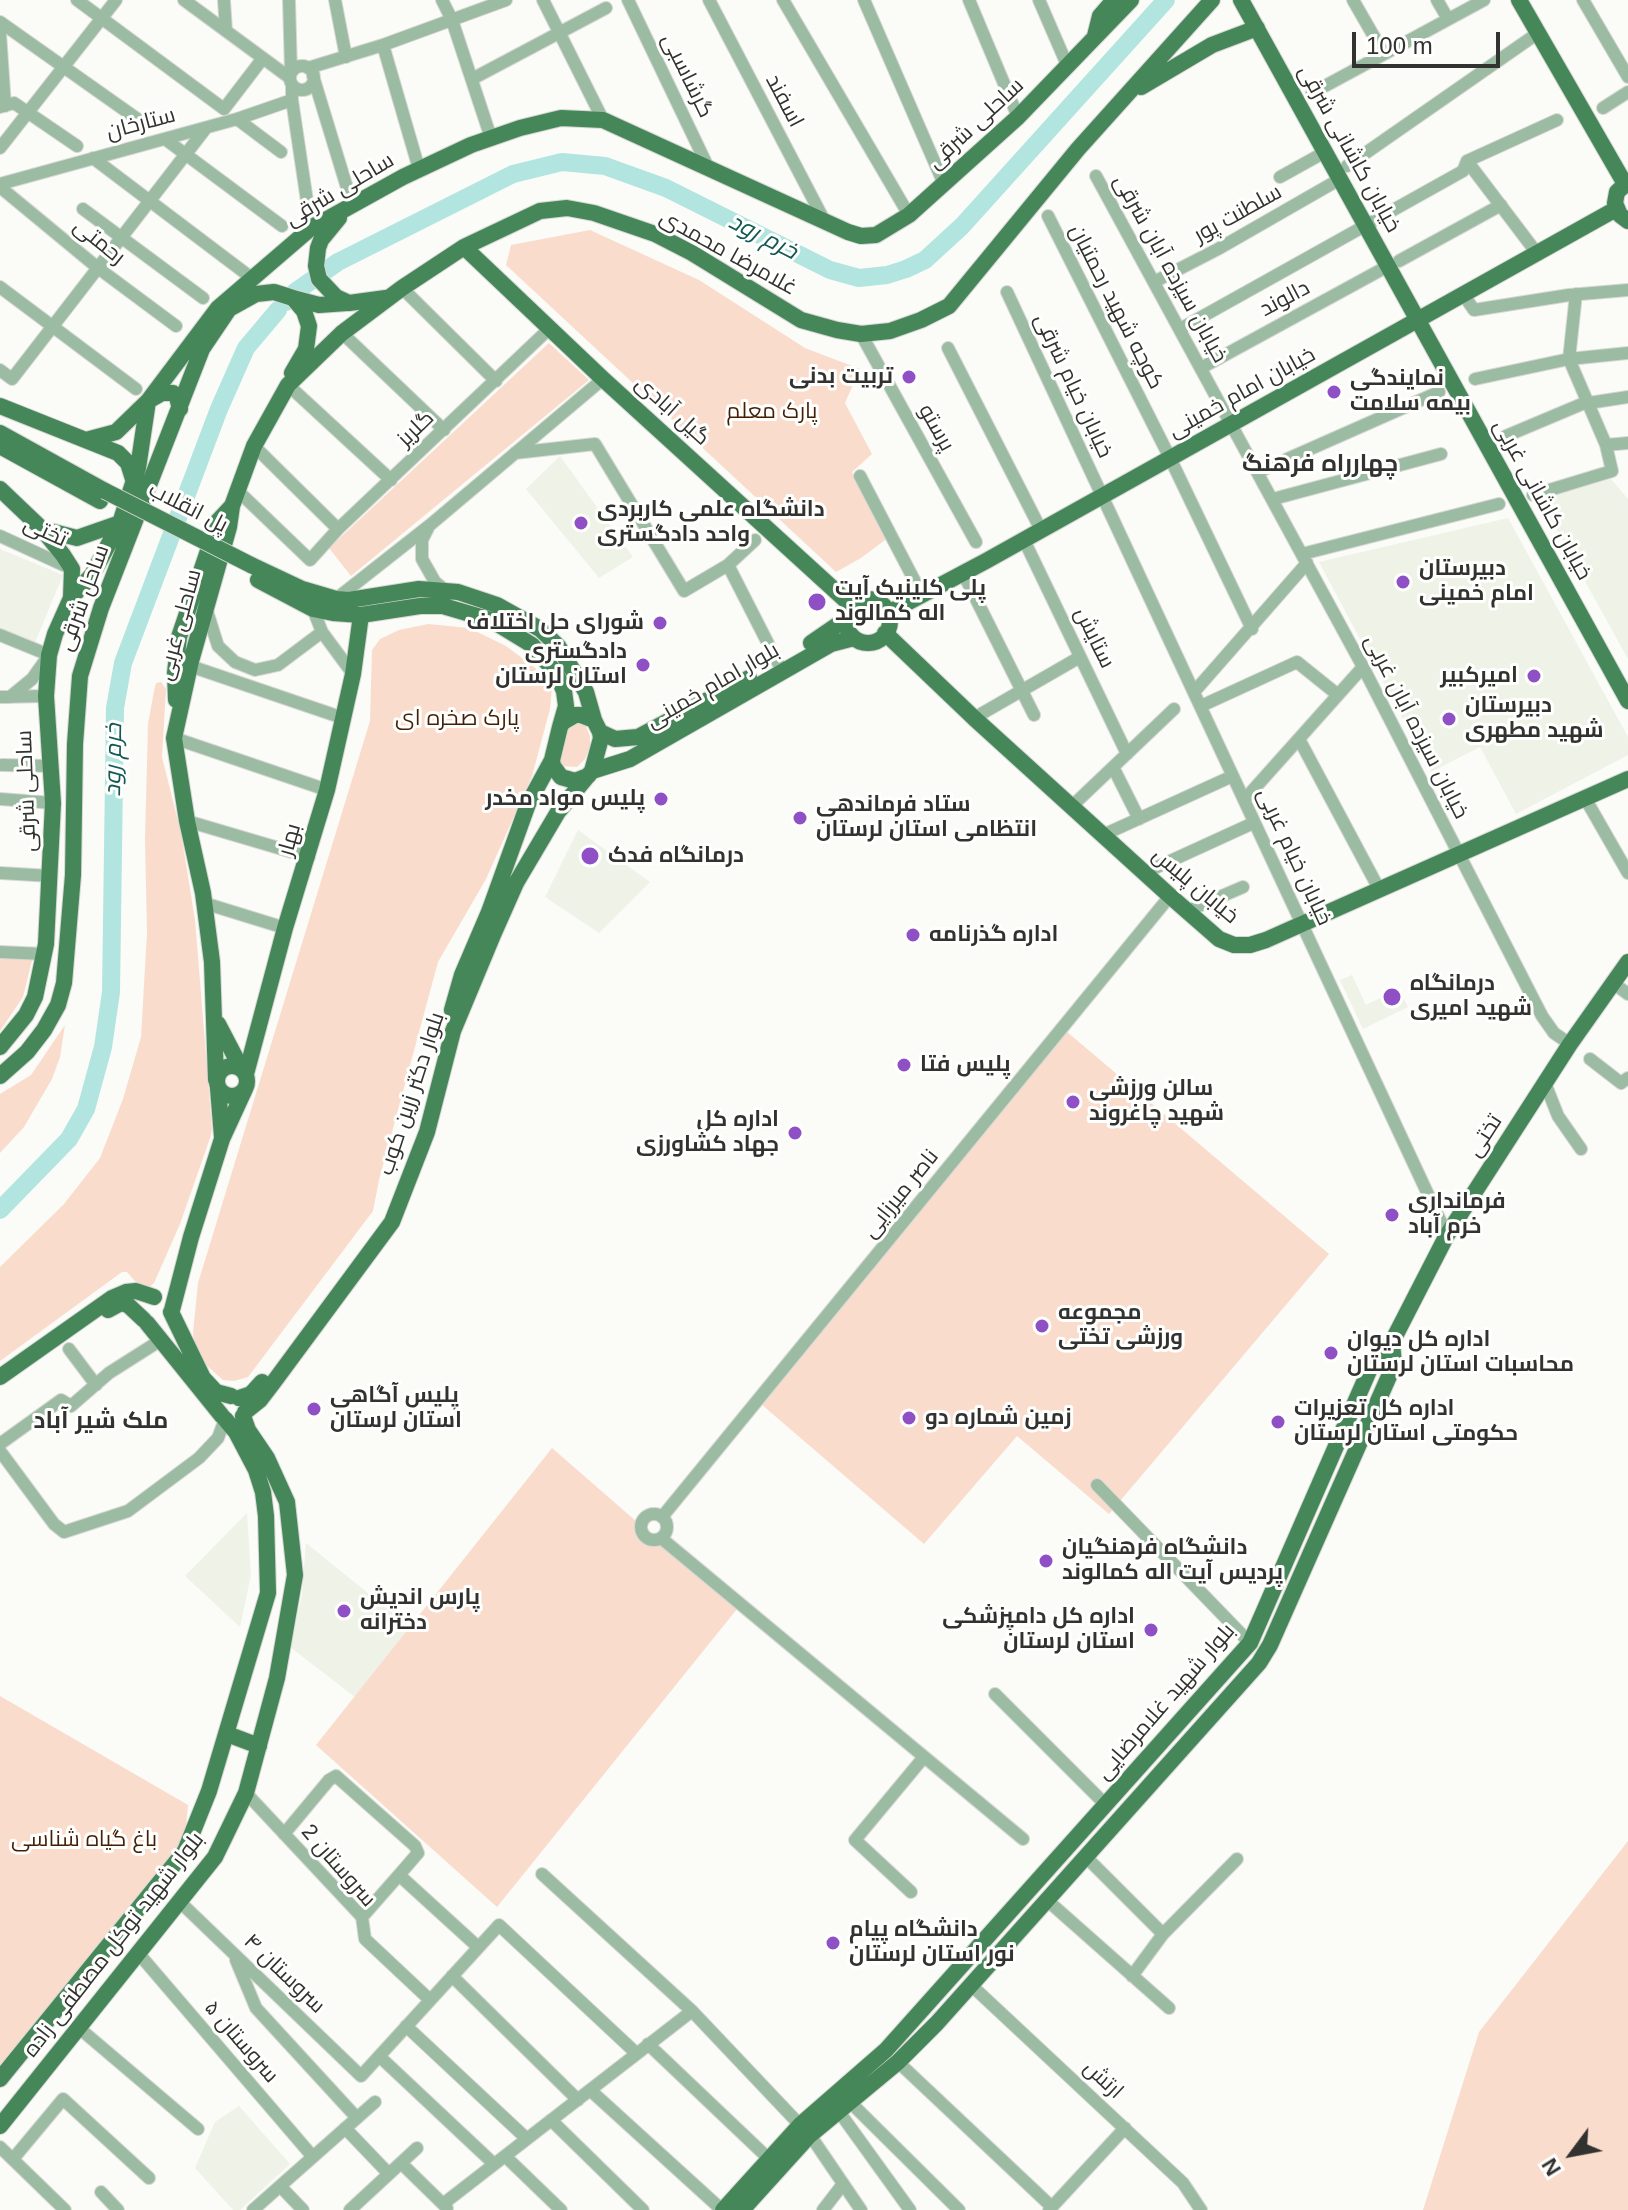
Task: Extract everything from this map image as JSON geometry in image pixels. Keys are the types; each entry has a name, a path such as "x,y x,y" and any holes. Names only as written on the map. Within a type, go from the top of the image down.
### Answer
{"main road":[{"path":"1094,39 1100,16 1114,0"},
{"name":"ساحلی شرقی","path":"0,1047 26,1015 35,997 44,954 53,803 46,696 49,655 62,614 71,598 92,575 120,523 134,482 142,395 218,308 255,286 344,212 419,169 491,138 561,118 603,120 861,236 876,235 909,215 1018,117 1131,0"},
{"name":"غلامرضا محمدی","path":"395,293 464,247 540,211 567,208 594,213 655,234 687,250 801,320 861,334 890,331 949,306 1078,149 1212,0"},
{"name":"خیابان کاشانی شرقی","path":"1241,0 1325,152 1343,172 1365,225 1393,264 1417,320"},
{"path":"1519,0 1626,183 1615,197 1622,215"},
{"path":"1126,95 1212,45 1257,28"},
{"name":"خیابان امام خمینی","path":"888,613 1024,540 1536,252 1622,215"},
{"path":"316,234 319,279 336,297 357,302"},
{"name":"گیل آبادی","path":"464,247 849,612"},
{"path":"255,286 319,305 357,302 395,293"},
{"name":"ساحل شرقی","path":"0,1076 27,1052 44,1030 58,1005 64,983 73,875 77,716 80,676 87,649 202,349 229,309 255,286"},
{"name":"ساحلی غربی","path":"222,1139 212,962 174,738 234,498 254,446 288,385 342,333 395,293"},
{"path":"288,385 292,371 306,349 309,326 304,311 293,298"},
{"name":"خیابان کاشانی غربی","path":"1417,320 1628,701"},
{"path":"86,440 116,432 142,395 173,393 180,402 180,409"},
{"path":"0,406 118,453 128,463 134,482"},
{"path":"0,433 103,496"},
{"path":"0,446 103,496"},
{"path":"0,489 42,529 72,569 71,598"},
{"name":"پل انقلاب","path":"103,496 248,570"},
{"path":"178,721 175,673 179,637 218,521 234,498"},
{"path":"42,529 77,538 120,523"},
{"path":"248,570 336,599 349,600 419,589 445,590 497,605 540,629 558,646 586,692 597,726 592,771 582,779 568,780 556,773 552,760 566,706 564,691 556,673 532,645 502,626 472,613 443,606 420,606 361,615 313,609 248,570"},
{"path":"857,602 878,602 888,613 885,633 874,642 854,638 847,626 849,612 857,602"},
{"name":"بلوار امام خمینی","path":"597,726 615,739 638,737 778,663 849,612"},
{"name":"بهار","path":"191,1237 244,1077 285,928 309,857 353,674 361,615"},
{"name":"خیابان پلیس","path":"885,633 1144,873 1219,939 1234,945 1250,945 1628,779"},
{"name":"بلوار امام خمینی","path":"592,771 630,759 831,644 854,638"},
{"path":"560,727 575,715 581,715 597,726"},
{"path":"47,719 52,730 59,736 66,736 71,733 77,716"},
{"path":"49,764 54,745 60,743 66,745 75,763"},
{"name":"بلوار دکتر زرین کوب","path":"239,1406 259,1386 383,1220 424,1112 462,975 489,912 528,804 552,760"},
{"name":"بلوار دکتر زرین کوب","path":"239,1406 260,1400 392,1222 427,1132 453,1031 516,883 558,812 592,771"},
{"path":"528,804 543,795 551,796 556,801 558,812"},
{"name":"تختی","path":"1392,1342 1447,1235 1570,1044 1628,962"},
{"path":"215,1019 244,1077 239,1095 231,1096 217,1084 219,1072 225,1067 244,1077"},
{"path":"223,1035 239,1044 247,1043 255,1036"},
{"path":"146,1322 143,1305 156,1297 191,1237"},
{"path":"0,1389 102,1313 121,1303 128,1305 146,1322 162,1326 169,1320 172,1311 191,1237"},
{"path":"0,1377 112,1298 136,1291 168,1301 203,1378 216,1392 239,1406 237,1421 224,1418"},
{"name":"بلوار شهید توکل مصطفی زاده","path":"0,2079 185,1851 209,1791 268,1593 266,1516 256,1470 236,1432 146,1322"},
{"name":"بلوار شهید غلامرضایی","path":"840,2106 886,2050 1250,1643 1375,1357 1392,1342"},
{"name":"بلوار شهید غلامرضایی","path":"723,2210 769,2159 898,2062 937,2023 1259,1663 1270,1645 1394,1365 1392,1342"},
{"name":"بلوار شهید توکل مصطفی زاده","path":"0,2126 215,1857 246,1793 277,1678 295,1575 287,1502 267,1458 248,1430 239,1406"},
{"path":"1174,1727 1189,1741"},
{"path":"227,1734 259,1746"},
{"path":"923,2009 937,2023"},
{"name":"بلوار شهید غلامرضایی","path":"742,2210 805,2130"}],"street":[{"path":"77,0 224,109 263,58"},
{"path":"0,148 116,0"},
{"path":"184,0 291,79 301,90 311,86 311,72"},
{"path":"224,0 226,31"},
{"path":"289,0 292,100 316,234"},
{"path":"335,0 346,57"},
{"path":"442,0 452,20 491,138"},
{"path":"311,72 506,0"},
{"path":"543,0 603,120"},
{"name":"گرشاسبی","path":"628,0 709,169"},
{"name":"اسفند","path":"709,0 824,220"},
{"path":"783,0 909,215"},
{"path":"864,0 944,184"},
{"path":"969,0 1018,117"},
{"path":"1039,0 1068,67"},
{"path":"1353,0 1384,54"},
{"path":"1437,0 1448,19"},
{"path":"1312,93 1484,0"},
{"path":"1583,0 1628,77"},
{"path":"472,79 606,8"},
{"path":"0,22 143,123"},
{"path":"0,33 2,106 14,103 77,146"},
{"name":"سلطنت پور","path":"1154,282 1218,249 1343,172 1538,33"},
{"path":"383,45 419,169"},
{"path":"291,79 299,66 311,72 348,191"},
{"path":"1603,108 1628,92"},
{"name":"ستارخان","path":"0,185 237,119 292,100"},
{"path":"237,119 281,152"},
{"path":"1180,329 1463,171 1467,161 1557,120"},
{"path":"0,370 12,379 206,128"},
{"path":"165,139 282,226"},
{"path":"1280,177 1325,152"},
{"path":"93,158 151,199 255,286"},
{"path":"1467,161 1536,252"},
{"name":"خیابان سیزده آبان شرقی","path":"1096,176 1232,423"},
{"name":"رحمتی","path":"0,185 98,268 176,326"},
{"name":"دالوند","path":"1201,368 1501,205"},
{"path":"83,209 203,298"},
{"name":"کوچه شهید رحمتیان","path":"1048,216 1252,629"},
{"path":"0,287 142,395"},
{"path":"1463,294 1474,310 1576,294 1628,290"},
{"name":"خیابان خیام شرقی","path":"1007,292 1102,496"},
{"path":"395,293 496,381"},
{"path":"1533,495 1612,471 1606,445 1566,360 1576,294"},
{"name":"گلریز","path":"234,498 310,560 338,529 550,328"},
{"path":"342,333 444,430"},
{"name":"پرستو","path":"861,334 976,542"},
{"path":"948,348 1041,530"},
{"path":"1475,379 1566,360 1628,353"},
{"path":"336,599 430,525 603,379"},
{"path":"288,385 391,480"},
{"path":"1258,472 1439,392"},
{"path":"1506,436 1587,403 1628,397"},
{"name":"خیابان سیزده آبان غربی","path":"1232,423 1363,667 1542,1016 1554,1033 1570,1044"},
{"path":"1606,445 1628,443"},
{"path":"515,453 595,444 684,591 728,565 755,540"},
{"path":"254,446 338,529"},
{"path":"1273,499 1441,454"},
{"path":"860,476 922,595"},
{"name":"خیابان خیام غربی","path":"1102,496 1447,1235"},
{"path":"1194,692 1252,629 1305,558 1499,504"},
{"path":"430,525 422,540 422,559 435,582 445,590"},
{"name":"تختی","path":"0,536 72,569"},
{"name":"ستایش","path":"1024,540 1127,754"},
{"path":"728,565 778,663"},
{"path":"963,573 1034,715"},
{"path":"313,609 322,632 353,674"},
{"path":"207,611 218,646 235,662 255,670 278,665 322,632"},
{"path":"0,635 49,655 32,679 5,697"},
{"path":"981,714 1080,657"},
{"path":"1201,706 1297,662 1338,695"},
{"path":"190,666 343,718"},
{"path":"1245,799 1363,667"},
{"path":"5,697 46,696"},
{"path":"1071,807 1174,709"},
{"path":"174,738 327,790"},
{"path":"1299,739 1379,889"},
{"path":"2,765 49,764"},
{"path":"1113,767 1139,819"},
{"path":"1103,835 1226,779"},
{"path":"1585,798 1628,873"},
{"path":"0,799 53,803"},
{"path":"187,821 309,857"},
{"path":"1144,873 1249,825"},
{"path":"0,873 51,876"},
{"path":"1187,911 1243,887"},
{"name":"ناصر میرزایی","path":"662,1517 1170,896"},
{"path":"204,903 285,928"},
{"path":"0,952 44,954"},
{"path":"1613,983 1628,994"},
{"path":"1590,1059 1625,1080"},
{"path":"1545,1083 1558,1116 1581,1149"},
{"path":"0,1444 61,1400 71,1406 109,1373 161,1340"},
{"path":"69,1349 96,1385"},
{"path":"0,1451 54,1524 64,1532 128,1511 199,1458 218,1438 224,1418"},
{"path":"1097,1485 1250,1643"},
{"path":"661,1538 667,1528 662,1517 650,1515 642,1524 642,1532 648,1539 661,1538 1023,1839"},
{"path":"995,1694 1105,1804"},
{"path":"911,1892 855,1840 924,1757"},
{"path":"284,1834 329,1780 336,1776 415,1846 418,1853 362,1917"},
{"name":"سروستان 2","path":"246,1793 362,1917 365,1939 430,2000"},
{"path":"1086,1857 1163,1934"},
{"path":"1132,1976 1163,1934 1237,1859"},
{"path":"542,1874 692,2011 805,2130 861,2210"},
{"path":"399,1875 478,1947"},
{"path":"1048,1901 1169,2008"},
{"name":"سروستان ۴","path":"180,1902 361,2076 379,2056"},
{"path":"494,2164 379,2056 499,1925 636,2053"},
{"path":"234,1953 256,2008 357,2118"},
{"name":"سروستان ۵","path":"139,1954 313,2157"},
{"path":"452,1976 578,2100"},
{"name":"ارتش","path":"971,1985 1183,2183 1201,2210"},
{"path":"401,2163 446,2207 494,2164 692,2011"},
{"path":"406,2026 527,2139"},
{"path":"79,2028 198,2129"},
{"path":"648,2044 769,2159"},
{"path":"898,2062 1051,2208 1125,2128"},
{"path":"590,2090 723,2210"},
{"path":"13,2159 63,2099 149,2178"},
{"path":"253,2210 375,2102"},
{"path":"840,2106 910,2210"},
{"path":"840,2106 959,2210"},
{"path":"551,2120 643,2210"},
{"path":"345,2128 389,2174"},
{"path":"0,2147 65,2210"},
{"path":"350,2210 417,2148"},
{"path":"505,2156 561,2210"},
{"path":"827,2208 843,2184"},
{"path":"280,2186 303,2210"},
{"path":"101,2192 118,2210"}],"shaded area":[{"name":"دانشگاه علمی کاربردی واحد دادگستری","path":"560,456 633,557 599,578 526,489"},
{"path":"1611,479 1628,499 1628,659 1540,500"},
{"path":"1508,518 1628,737 1628,755 1516,814 1480,747 1431,772 1319,562"},
{"path":"0,549 63,575 34,645 0,631"},
{"name":"درمانگاه فدک","path":"578,830 650,882 599,933 545,897"},
{"name":"درمانگاه شهید امیری","path":"1352,975 1366,1005 1399,989 1408,1007 1363,1029 1340,980"},
{"path":"247,1513 251,1575 240,1627 185,1576"},
{"name":"پارس اندیش دخترانه","path":"306,1543 410,1627 355,1697 290,1647 302,1595"},
{"path":"239,2106 290,2164 240,2210 233,2210 195,2168 215,2122"}],"green space":[{"name":"پارک معلم","path":"590,230 699,280 805,348 860,369 845,403 872,454 852,472 889,537 836,572 506,265 511,245"},
{"path":"549,343 589,380 351,576 329,548"},
{"name":"پارک صخره ای","path":"428,624 469,628 506,646 534,667 552,687 550,709 532,776 486,879 438,962 373,1211 248,1377 223,1380 196,1356 193,1332 198,1283 370,721 372,650 380,639 399,630"},
{"path":"161,682 166,689 162,757 181,833 195,920 212,1129 210,1138 180,1224 154,1283 147,1289 140,1287 127,1272 122,1272 0,1361 0,1267 64,1204 100,1158 123,1099 141,1037 147,933 145,839 148,724 156,683"},
{"path":"583,720 590,736 585,759 577,767 562,766 558,760 570,723"},
{"path":"0,958 32,960 23,997 0,1031"},
{"path":"65,1025 60,1057 52,1079 24,1127 0,1153 0,1094 31,1075"},
{"name":"مجموعه ورزشی تختی","path":"1066,1031 1329,1254 1109,1514 1017,1436 924,1544 754,1398"},
{"path":"552,1448 737,1609 497,1907 316,1745"},
{"name":"باغ گیاه شناسی","path":"0,1696 188,1805 184,1848 0,2077"},
{"path":"1628,1841 1628,2210 1423,2210 1479,2032"}],"waterway":[{"name":"خرم رود","path":"286,302 295,292 338,262 513,174 562,162 605,166 666,188 830,270 859,278 906,269 925,260 962,226 1166,0"},
{"name":"خرم رود","path":"0,1210 69,1139 86,1109 103,1047 111,992 115,708 123,663 219,409 246,348 278,310"}],"place":[{"name":"تربیت بدنی","path":"909,377"},
{"name":"نمایندگی بیمه سلامت","path":"1334,392"},
{"name":"دانشگاه علمی کاربردی واحد دادگستری","path":"581,523"},
{"name":"دبیرستان امام خمینی","path":"1403,582"},
{"name":"پلی کلینیک آیت اله کمالوند","path":"817,602"},
{"name":"شورای حل اختلاف","path":"660,623"},
{"name":"دادگستری استان لرستان","path":"643,665"},
{"name":"امیرکبیر","path":"1534,676"},
{"name":"دبیرستان شهید مطهری","path":"1449,719"},
{"name":"پلیس مواد مخدر","path":"661,799"},
{"name":"ستاد فرماندهی انتظامی استان لرستان","path":"800,818"},
{"name":"درمانگاه فدک","path":"590,856"},
{"name":"اداره گذرنامه","path":"913,935"},
{"name":"درمانگاه شهید امیری","path":"1392,997"},
{"name":"پلیس فتا","path":"904,1065"},
{"name":"سالن ورزشی شهید چاغروند","path":"1073,1102"},
{"name":"اداره کل جهاد کشاورزی","path":"795,1133"},
{"name":"فرمانداری خرم آباد","path":"1392,1215"},
{"name":"مجموعه ورزشی تختی","path":"1042,1326"},
{"name":"اداره کل دیوان محاسبات استان لرستان","path":"1331,1353"},
{"name":"پلیس آگاهی استان لرستان","path":"314,1409"},
{"name":"زمین شماره دو","path":"909,1418"},
{"name":"اداره کل تعزیرات حکومتی استان لرستان","path":"1278,1422"},
{"name":"دانشگاه فرهنگیان پردیس آیت اله کمالوند","path":"1046,1561"},
{"name":"پارس اندیش دخترانه","path":"344,1611"},
{"name":"اداره کل دامپزشکی استان لرستان","path":"1151,1630"},
{"name":"دانشگاه پیام نور استان لرستان","path":"833,1943"}],"district":[{"name":"چهارراه فرهنگ","path":"1320,464"},
{"name":"ملک شیر آباد","path":"101,1421"}]}
